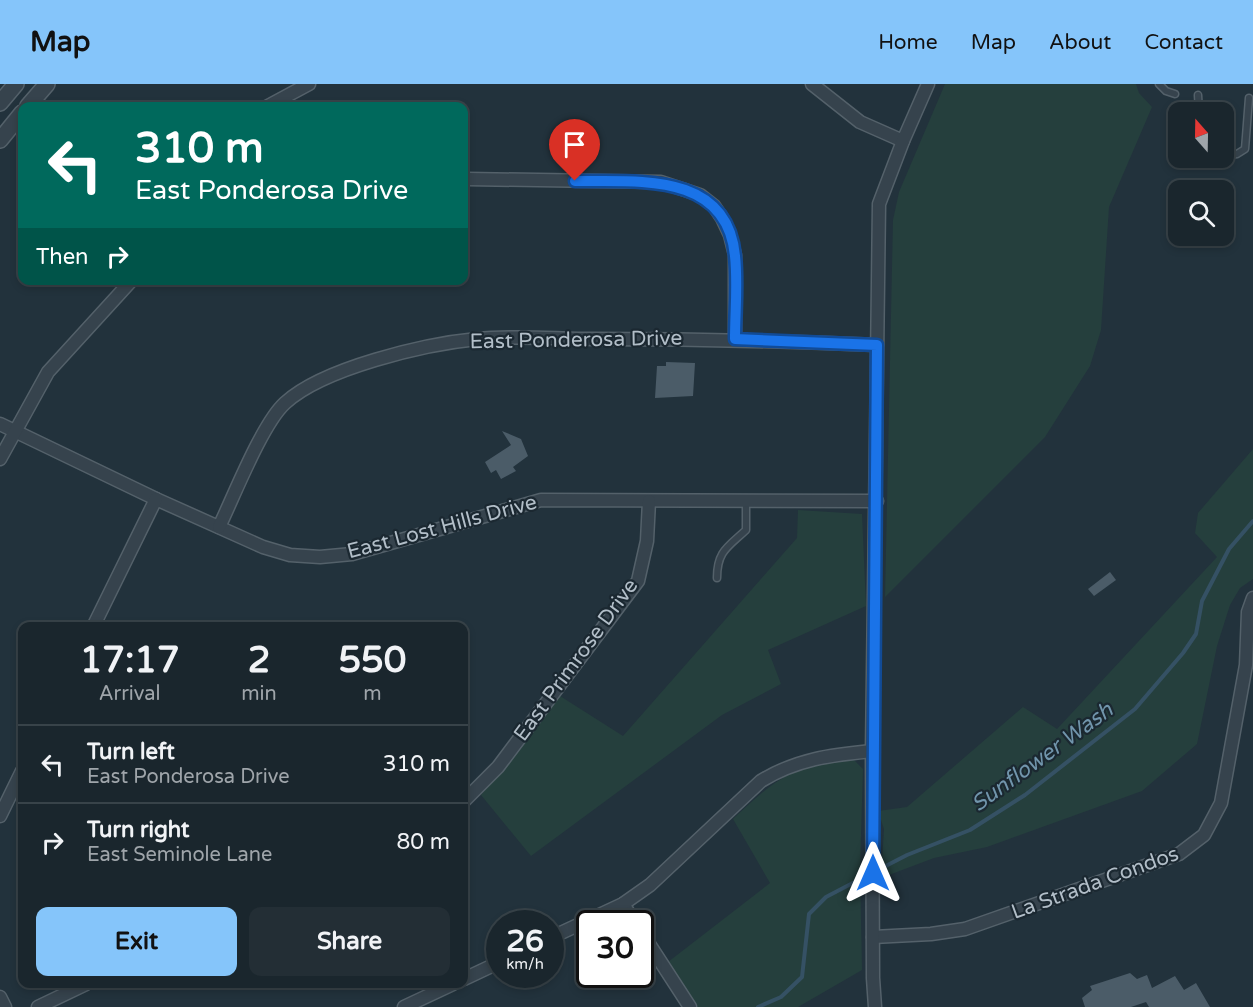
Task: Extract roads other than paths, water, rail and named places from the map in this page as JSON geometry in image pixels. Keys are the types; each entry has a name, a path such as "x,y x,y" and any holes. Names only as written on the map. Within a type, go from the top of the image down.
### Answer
{"street":[{"path":"0,103 16,84"},
{"path":"31,102 46,84"},
{"path":"275,102 309,84"},
{"path":"812,84 860,122 903,141"},
{"path":"875,1007 872,751 877,501 879,204 928,84"},
{"path":"0,140 18,118"},
{"path":"468,179 662,182 700,195 714,206 722,218 730,235 735,255 735,339"},
{"path":"0,459 48,372 127,285"},
{"name":"East Ponderosa Drive","path":"219,527 271,420 283,404 328,374 431,346 478,338 735,339 877,345"},
{"name":"East Lost Hills Drive","path":"0,424 156,500 263,547 290,555 320,557 352,554 384,547 494,511 541,500 877,501"},
{"path":"95,622 156,500"},
{"name":"East Primrose Drive","path":"468,797 498,768 638,581 648,542 649,501"},
{"name":"La Strada Condos","path":"873,937 931,934 984,924 1179,854 1204,835 1221,803 1246,665 1253,598"},
{"path":"564,931 623,904 650,885 761,781 779,770 798,762 830,755 872,751"},
{"path":"0,816 18,779"},
{"path":"623,904 627,910"},
{"path":"654,952 690,1007"},
{"path":"468,977 486,969"},
{"path":"38,1007 78,988"},
{"path":"404,1007 444,988"},
{"path":"0,997 5,1007"}],"lane":[{"path":"1160,84 1166,91 1175,94"},
{"path":"1198,95 1198,102"},
{"path":"1234,154 1245,149 1249,98"},
{"path":"717,578 717,560 746,530 746,501"}],"waterway":[{"name":"Sunflower Wash","path":"876,871 907,855 970,830 1025,795 1135,709 1183,653 1196,634 1202,601 1229,549 1253,521"},
{"name":"Sunflower Wash","path":"758,1007 781,997 802,977 809,914 826,897 870,874"}]}
